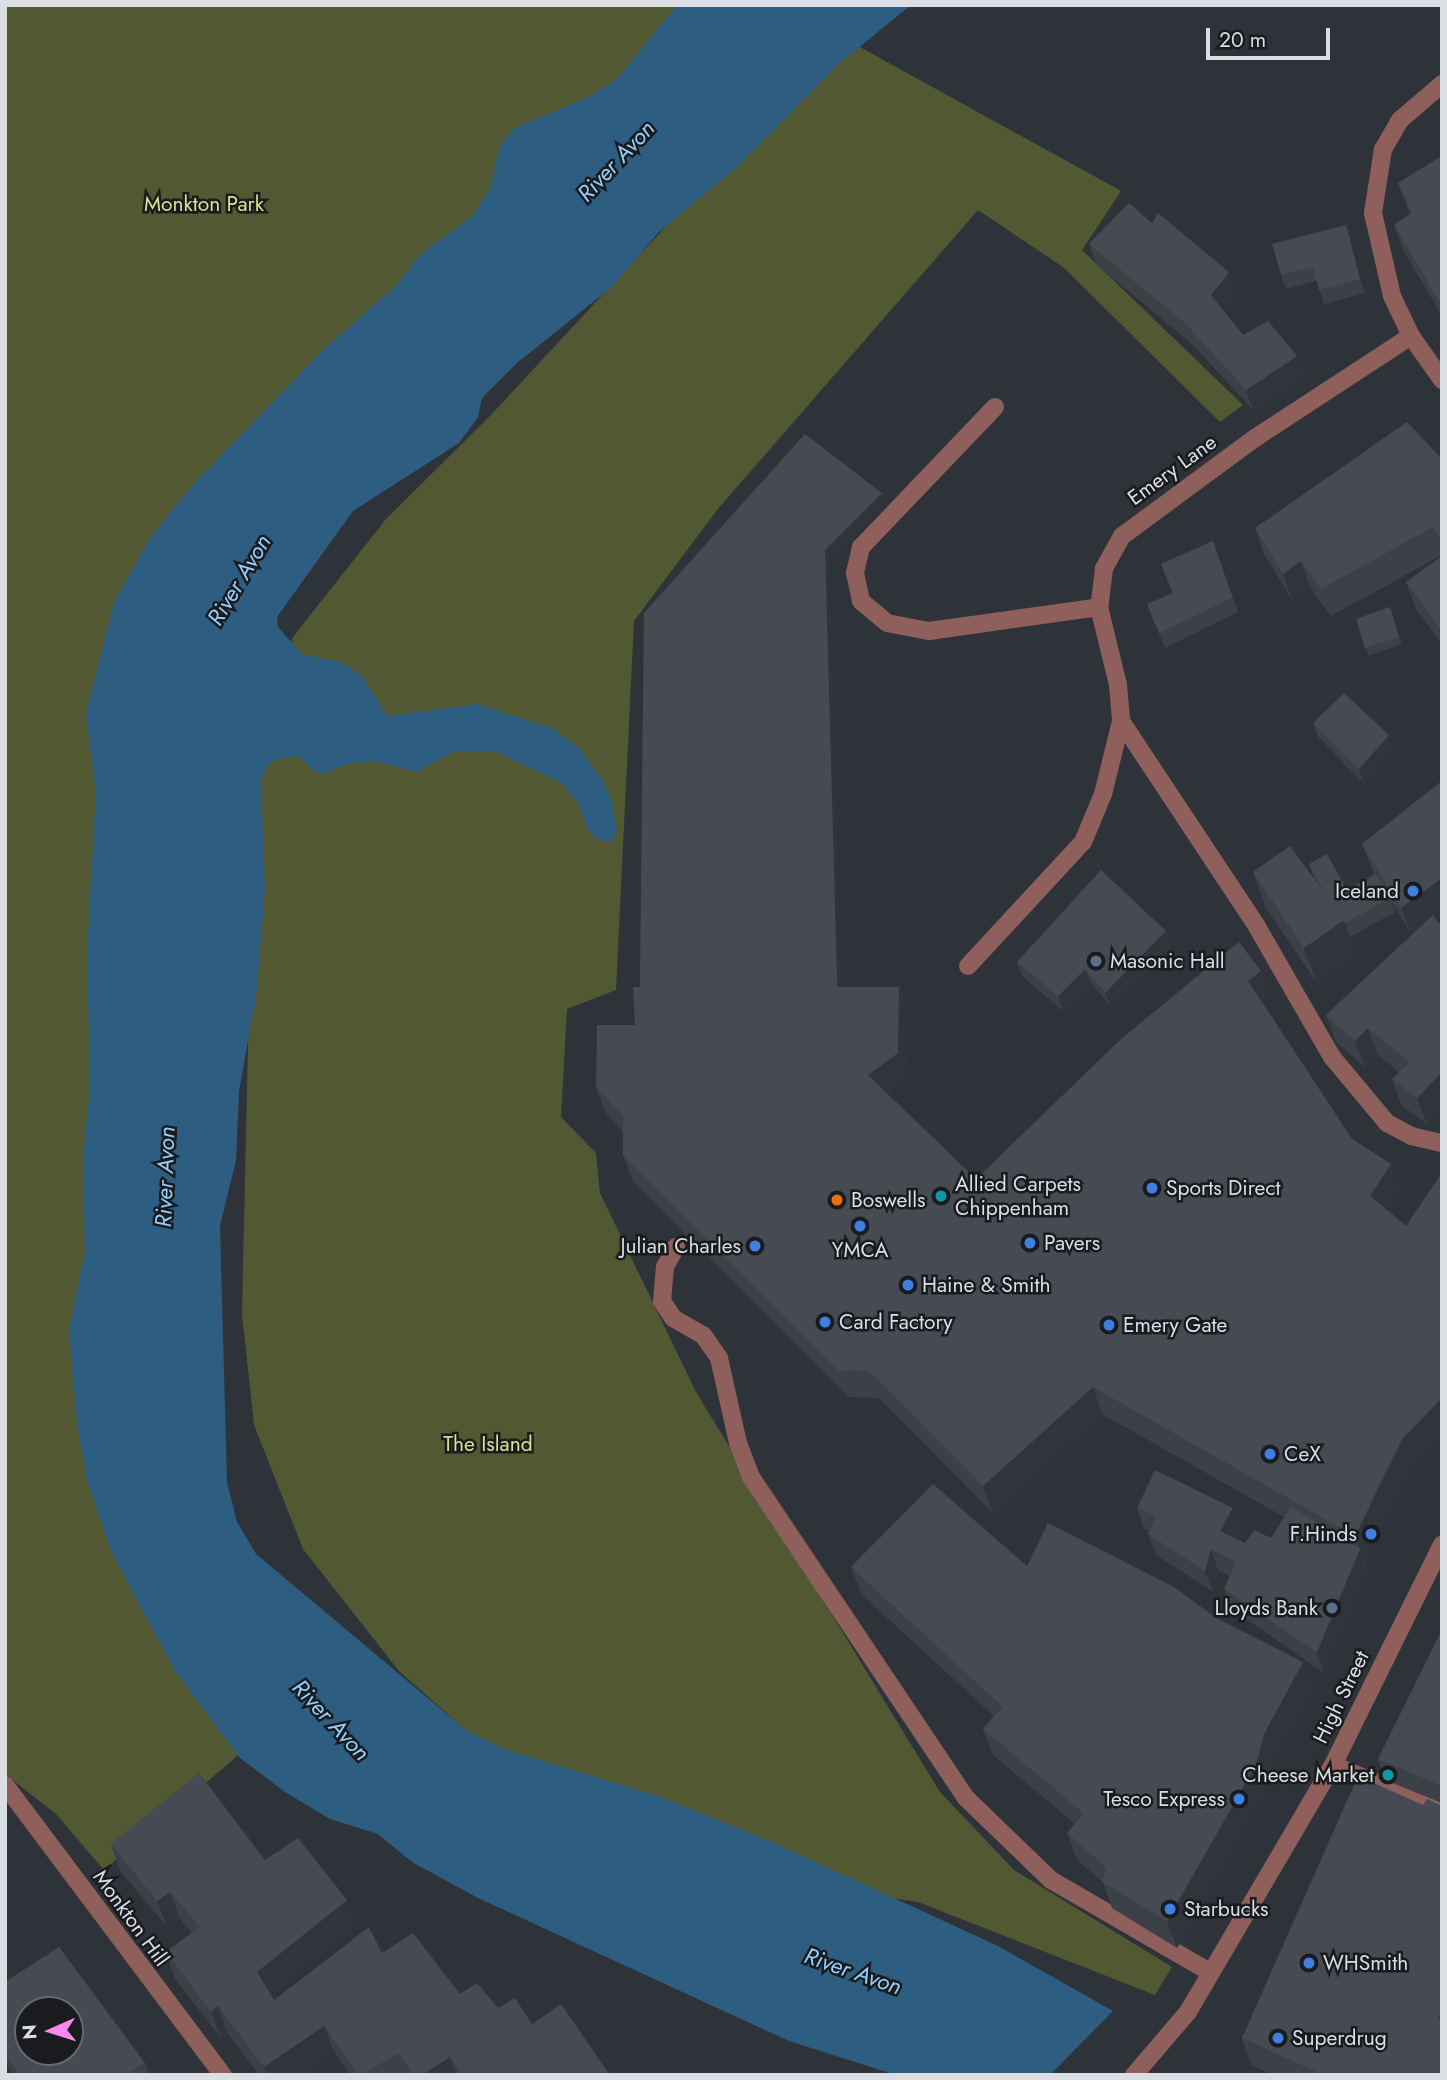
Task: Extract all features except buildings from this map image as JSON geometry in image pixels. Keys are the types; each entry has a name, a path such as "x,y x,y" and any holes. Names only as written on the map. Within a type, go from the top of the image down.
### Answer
{"street":[{"path":"1442,84 1400,120 1383,149 1376,178 1373,213 1379,255 1411,336 1442,380"},
{"name":"Emery Lane","path":"968,966 1083,842 1103,794 1121,721 1118,685 1099,607 1104,569 1122,536 1255,438 1411,336"},
{"path":"995,407 861,547 855,573 861,601 887,623 929,631 1099,607"},
{"name":"Emery Lane","path":"1121,721 1256,925 1332,1057 1387,1123 1411,1136 1442,1143"},
{"path":"676,1247 665,1267 662,1301 673,1318 703,1335 719,1358 738,1443 751,1477 966,1798 1051,1880 1210,1972"},
{"name":"High Street","path":"1134,2075 1183,2018 1333,1765 1442,1544"},
{"path":"1333,1765 1442,1810"},
{"name":"Monkton Hill","path":"5,1785 179,2022 223,2075"}],"green space":[{"name":"Monkton Park","path":"5,5 705,5 116,612 250,1745 104,1870 56,1814 5,1774"},
{"name":"The Island","path":"858,46 1121,191 1082,250 1243,405 1220,422 1063,267 978,210 717,510 634,621 616,990 567,1009 561,1117 596,1153 600,1193 696,1392 940,1792 1014,1870 1172,1967 1155,1995 918,1902 839,1890 515,1774 399,1671 303,1549 254,1425 242,1314 255,734 293,637 386,519 489,417 763,122"}],"water":[{"name":"River Avon","path":"677,5 911,5 841,62 739,165 658,233 613,286 517,363 482,398 478,417 459,443 353,511 277,617 278,627 302,654 341,662 362,676 387,716 477,704 554,729 581,750 602,779 612,801 617,831 612,842 599,840 588,830 579,804 562,783 494,751 455,751 417,772 373,761 347,764 324,774 312,770 298,756 276,759 266,768 261,781 265,888 257,990 239,1091 236,1160 220,1226 227,1482 237,1522 256,1554 467,1731 507,1750 661,1797 772,1842 996,1945 1113,2011 1050,2075 896,2075 789,2041 480,1899 412,1862 378,1834 330,1819 285,1792 240,1758 175,1671 112,1553 87,1480 77,1423 69,1331 85,1252 83,1159 90,1087 87,954 96,791 86,714 114,603 150,538 189,489 325,348 394,288 420,255 472,216 490,189 500,146 514,128 589,97 618,78"}],"place":[{"name":"Iceland","path":"1413,891"},
{"name":"Masonic Hall","path":"1096,961"},
{"name":"Sports Direct","path":"1152,1188"},
{"name":"Allied Carpets Chippenham","path":"941,1196"},
{"name":"Boswells","path":"837,1200"},
{"name":"YMCA","path":"860,1226"},
{"name":"Pavers","path":"1030,1243"},
{"name":"Julian Charles","path":"755,1246"},
{"name":"Haine & Smith","path":"908,1285"},
{"name":"Card Factory","path":"825,1322"},
{"name":"Emery Gate","path":"1109,1325"},
{"name":"CeX","path":"1270,1454"},
{"name":"F.Hinds","path":"1371,1534"},
{"name":"Lloyds Bank","path":"1332,1608"},
{"name":"Cheese Market","path":"1388,1775"},
{"name":"Tesco Express","path":"1239,1799"},
{"name":"Starbucks","path":"1170,1909"},
{"name":"WHSmith","path":"1309,1963"},
{"name":"Superdrug","path":"1278,2038"}]}
